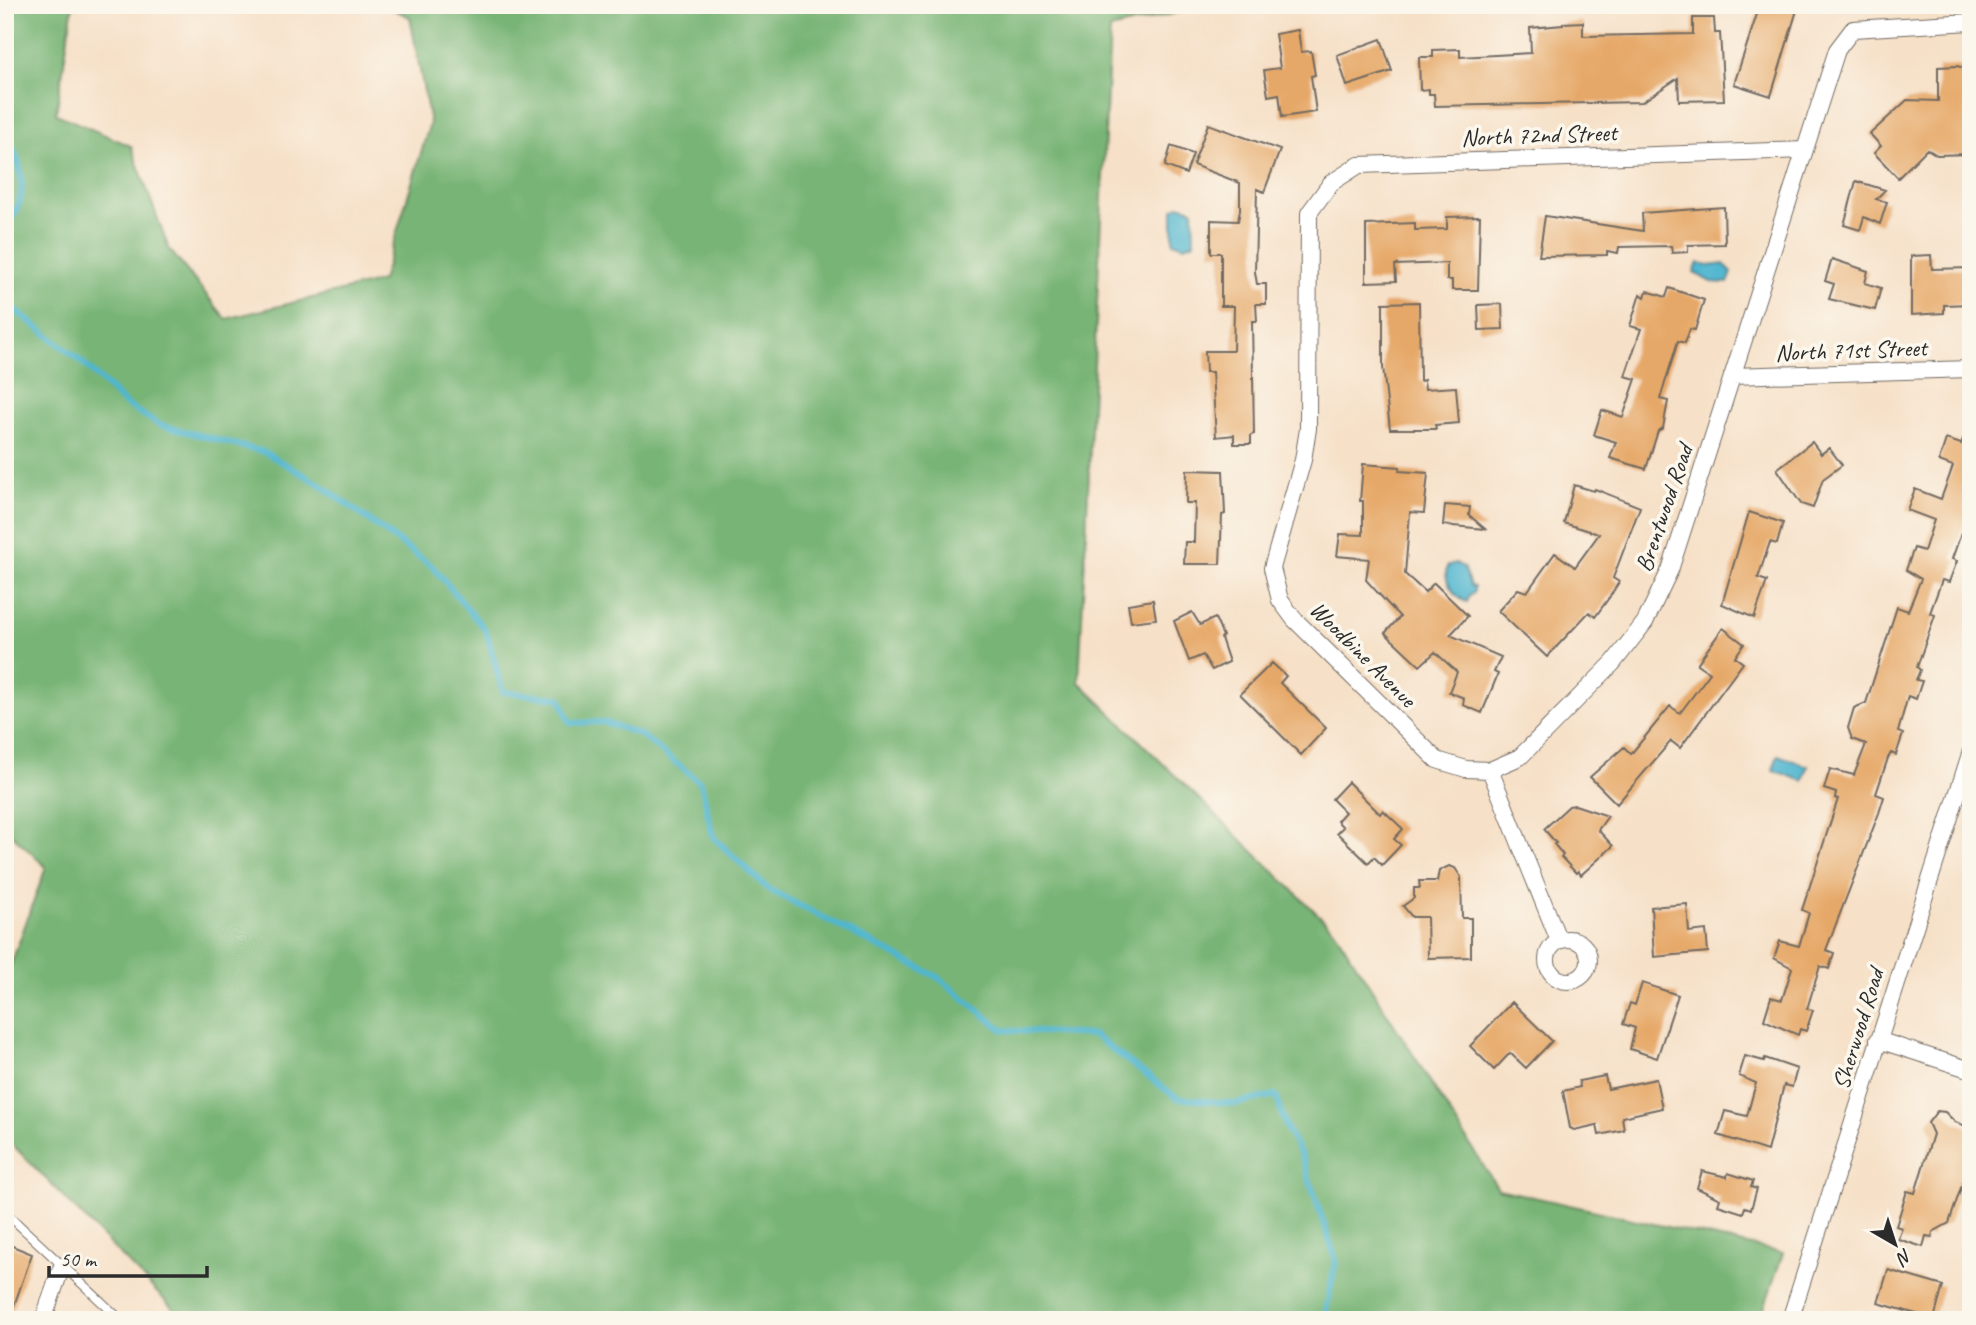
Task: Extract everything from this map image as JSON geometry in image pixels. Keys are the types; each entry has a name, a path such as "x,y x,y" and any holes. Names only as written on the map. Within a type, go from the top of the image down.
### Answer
{"street":[{"name":"Brentwood Road","path":"1490,770 1520,757 1613,663 1645,622 1670,570 1837,50 1853,29 1971,22"},
{"name":"North 72nd Street","path":"1308,227 1309,213 1331,183 1359,164 1805,150"},
{"name":"Woodbine Avenue","path":"1308,227 1308,429 1303,460 1272,568 1280,600 1294,619 1437,760 1466,769 1490,770"},
{"name":"North 71st Street","path":"1732,376 1971,369"},
{"name":"Sherwood Road","path":"1790,1320 1971,751"},
{"path":"1490,770 1559,941"},
{"path":"1878,1040 1971,1070"},
{"path":"43,1320 62,1266"}],"lane":[{"path":"5,1212 121,1320"}],"green space":[{"path":"5,5 73,5 56,114 131,146 169,249 226,319 382,281 430,123 410,17 383,5 1209,5 1110,29 1079,682 1335,931 1498,1189 1783,1253 1760,1320 184,1320 5,1137 5,981 46,867 5,828"}],"water":[{"path":"1179,205 1193,209 1194,242 1185,246 1173,242 1173,209"},
{"path":"1698,263 1709,266 1724,264 1732,273 1728,283 1711,282 1694,273"},
{"path":"1456,563 1464,568 1470,586 1474,587 1474,593 1470,594 1467,602 1454,593 1448,583 1447,567"},
{"path":"1778,755 1808,766 1803,781 1773,770"}],"building":[{"path":"1760,5 1783,5 1797,10 1771,96 1734,84"},
{"path":"1693,18 1714,18 1715,33 1720,33 1724,100 1679,101 1678,78 1642,102 1435,106 1434,94 1429,94 1429,89 1420,90 1419,57 1433,57 1433,50 1460,49 1460,57 1531,53 1530,28 1563,23 1583,22 1583,36 1693,34"},
{"path":"1298,30 1301,52 1311,51 1316,112 1282,117 1279,94 1268,96 1264,70 1280,68 1275,34"},
{"path":"1381,39 1392,71 1347,86 1337,55"},
{"path":"1938,67 1964,68 1964,75 1970,74 1971,154 1937,155 1927,149 1898,178 1874,153 1881,146 1870,134 1907,100 1938,101"},
{"path":"1208,124 1280,150 1264,192 1257,189 1255,272 1257,284 1266,284 1266,304 1256,304 1257,321 1252,321 1254,434 1251,435 1251,444 1234,444 1234,435 1216,437 1212,372 1206,372 1205,351 1233,351 1234,306 1221,306 1221,253 1211,253 1211,220 1238,221 1240,210 1240,183 1193,165"},
{"path":"1171,146 1193,154 1186,174 1165,166"},
{"path":"1856,181 1885,190 1876,199 1887,202 1880,224 1864,217 1860,230 1844,225"},
{"path":"1724,207 1725,244 1688,245 1688,252 1672,253 1671,246 1619,247 1618,253 1607,251 1607,255 1539,256 1545,216 1643,231 1642,213"},
{"path":"1480,216 1478,290 1452,290 1452,280 1447,280 1447,263 1395,265 1396,281 1366,282 1366,225 1415,223 1415,230 1447,229 1447,217"},
{"path":"1931,255 1932,269 1971,268 1971,304 1944,305 1944,313 1911,315 1911,256"},
{"path":"1832,259 1868,271 1865,283 1881,288 1875,310 1829,299 1834,284 1825,281"},
{"path":"1669,288 1704,300 1695,330 1690,329 1685,343 1678,341 1660,399 1668,401 1663,428 1658,431 1646,469 1610,458 1616,442 1594,435 1602,410 1623,417 1636,379 1625,376 1641,329 1630,326 1640,294 1645,297 1647,291 1666,297"},
{"path":"1419,302 1420,381 1424,380 1425,389 1456,387 1459,423 1435,425 1436,429 1390,429 1383,367 1383,303"},
{"path":"1502,304 1503,329 1479,330 1478,305"},
{"path":"1969,423 1971,516 1967,527 1964,525 1952,559 1957,561 1949,582 1942,580 1930,613 1935,615 1917,667 1920,670 1916,680 1922,681 1916,699 1908,696 1898,732 1903,734 1896,755 1891,753 1888,758 1876,794 1884,797 1826,950 1834,953 1829,969 1820,966 1807,1009 1813,1010 1806,1031 1800,1029 1798,1035 1764,1020 1771,997 1782,1000 1792,968 1774,958 1780,941 1799,946 1809,913 1802,910 1838,799 1835,798 1836,793 1824,789 1830,769 1854,775 1866,744 1852,739 1848,728 1854,708 1866,703 1897,607 1908,611 1921,579 1906,570 1914,548 1924,551 1934,520 1907,510 1915,489 1941,499 1953,466 1939,461 1946,439 1961,444"},
{"path":"1812,442 1821,454 1829,448 1842,465 1823,479 1813,508 1801,504 1777,469"},
{"path":"1363,464 1400,467 1399,471 1428,473 1424,513 1410,512 1405,574 1425,592 1434,583 1468,616 1450,635 1501,657 1494,672 1498,674 1482,713 1463,705 1464,698 1449,692 1457,672 1435,652 1420,666 1385,633 1400,617 1366,580 1369,559 1337,556 1340,534 1363,535 1363,501 1360,501"},
{"path":"1187,470 1223,471 1225,514 1222,515 1220,564 1184,564 1185,542 1194,542 1195,503 1186,503"},
{"path":"1574,485 1594,491 1595,489 1640,507 1613,578 1619,582 1611,595 1595,617 1589,612 1547,657 1498,611 1518,589 1527,592 1555,553 1575,567 1599,534 1564,523"},
{"path":"1445,505 1470,507 1469,515 1485,529 1443,525"},
{"path":"1749,512 1783,523 1777,544 1770,542 1758,578 1767,581 1754,618 1722,604"},
{"path":"1153,600 1156,619 1131,622 1128,604"},
{"path":"1192,612 1200,625 1215,618 1223,636 1221,638 1229,662 1212,670 1203,655 1189,661 1174,621"},
{"path":"1723,628 1744,644 1735,657 1743,663 1680,748 1671,741 1617,804 1590,777 1624,747 1631,754 1670,706 1680,713 1710,673 1697,664"},
{"path":"1272,663 1286,676 1280,683 1326,728 1301,755 1240,694"},
{"path":"1348,782 1380,814 1383,810 1403,829 1394,839 1401,845 1382,865 1374,857 1368,863 1337,833 1343,827 1337,821 1345,812 1332,799"},
{"path":"1575,805 1608,816 1598,830 1613,846 1581,875 1561,857 1563,855 1554,844 1556,843 1544,829 1569,806"},
{"path":"1449,866 1455,868 1461,877 1462,918 1471,918 1471,957 1428,958 1427,917 1412,917 1403,906 1414,898 1414,888 1420,888 1419,881 1437,881 1439,871"},
{"path":"1687,904 1689,932 1706,930 1708,952 1654,957 1651,907"},
{"path":"1642,983 1678,995 1657,1058 1630,1049 1635,1028 1623,1024 1630,1003 1635,1005"},
{"path":"1512,1002 1552,1041 1526,1068 1510,1053 1494,1070 1470,1046"},
{"path":"1745,1056 1764,1061 1765,1058 1797,1069 1792,1087 1784,1085 1767,1151 1718,1135 1725,1111 1747,1116 1756,1083 1739,1076"},
{"path":"1605,1076 1608,1089 1656,1079 1662,1108 1622,1117 1624,1130 1599,1135 1597,1125 1574,1130 1570,1128 1563,1091 1580,1087 1579,1081"},
{"path":"1937,1111 1945,1112 1955,1122 1971,1128 1971,1158 1949,1223 1933,1232 1932,1237 1926,1236 1923,1247 1898,1239 1902,1228 1896,1226 1907,1191 1915,1193 1933,1134 1928,1123"},
{"path":"1702,1171 1727,1177 1728,1173 1753,1181 1751,1187 1757,1189 1751,1209 1745,1207 1743,1213 1718,1205 1720,1199 1697,1188"},
{"path":"5,1243 32,1254 9,1320 5,1320"},
{"path":"1888,1270 1943,1286 1934,1319 1878,1303"}],"waterway":[{"path":"5,135 17,157 22,181 18,205 5,226"},
{"path":"5,302 82,362 125,404 160,425 264,452 318,483 433,567 486,631 503,692 560,698 570,723 604,722 641,735 701,783 713,837 768,889 939,978 1003,1030 1093,1035 1177,1098 1236,1104 1276,1095 1285,1125 1301,1155 1336,1260 1324,1320"}]}
